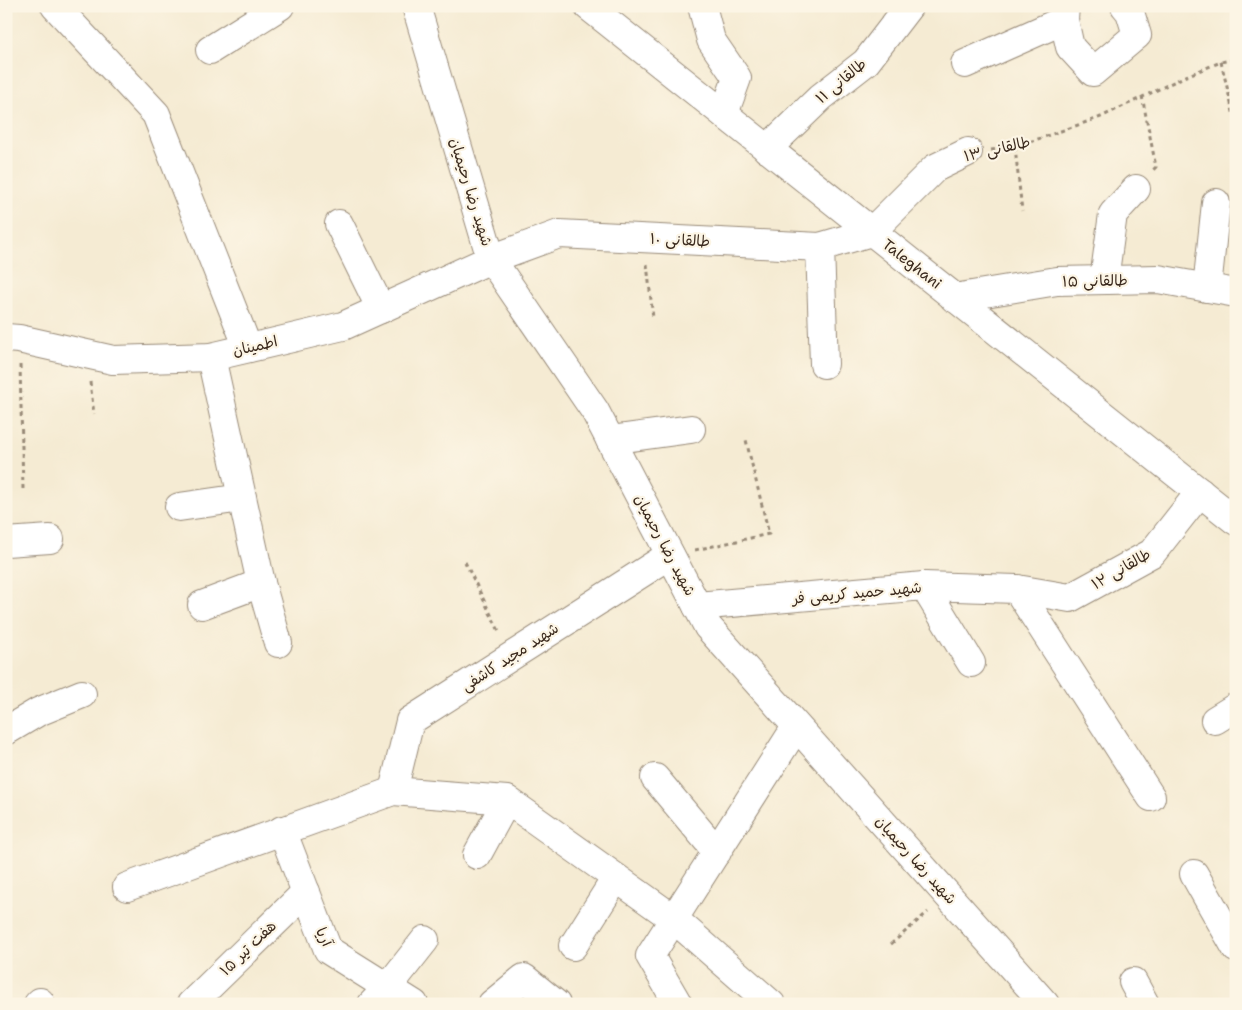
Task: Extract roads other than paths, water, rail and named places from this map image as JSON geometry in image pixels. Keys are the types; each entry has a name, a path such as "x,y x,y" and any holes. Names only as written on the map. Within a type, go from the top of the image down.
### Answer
{"street":[{"path":"55,6 156,114 248,348"},
{"path":"210,50 280,6"},
{"name":"شهید رضا رحیمیان","path":"416,6 491,259 595,411 708,628 948,895 1042,1003"},
{"name":"Taleghani","path":"588,6 1236,522"},
{"path":"702,6 711,40 738,78 724,114"},
{"name":"طالقانی ۱۱","path":"767,149 820,97 866,62 908,6"},
{"path":"965,64 1064,13 1070,47 1093,72 1137,35 1130,12 1125,6"},
{"name":"طالقانی ۱۳","path":"871,232 935,168 968,152"},
{"path":"1104,280 1112,214 1136,188"},
{"path":"1207,288 1216,203"},
{"path":"339,224 381,309"},
{"name":"طالقانی ۱۰","path":"491,259 560,234 820,247 871,232"},
{"path":"820,247 824,364"},
{"name":"اطمینان","path":"13,339 112,360 212,357 343,326 491,259"},
{"name":"طالقانی ۱۵","path":"954,298 1057,281 1158,279 1236,293"},
{"path":"212,357 261,583 278,643"},
{"path":"610,440 691,429"},
{"name":"طالقانی ۱۲","path":"1017,589 1070,598 1152,554 1200,492"},
{"path":"179,507 242,498"},
{"path":"6,542 50,539"},
{"name":"شهید مجید کاشفی","path":"393,791 410,721 670,555"},
{"path":"202,605 261,583"},
{"path":"924,586 970,663"},
{"name":"شهید حمید کریمی فر","path":"697,606 924,586 1017,589"},
{"path":"1017,589 1151,797"},
{"path":"6,731 38,712 82,694"},
{"path":"678,1004 650,956 796,726"},
{"path":"655,778 717,852"},
{"path":"127,887 393,791 507,800 674,920 771,1004"},
{"path":"477,856 507,800"},
{"name":"آریا","path":"282,830 328,950 380,995 414,1004"},
{"path":"1194,874 1236,948"},
{"path":"573,946 616,878"},
{"name":"هفت تیر ۱۵","path":"190,1004 306,892"},
{"path":"380,995 425,940"},
{"path":"492,1004 524,978 556,1004"}]}
